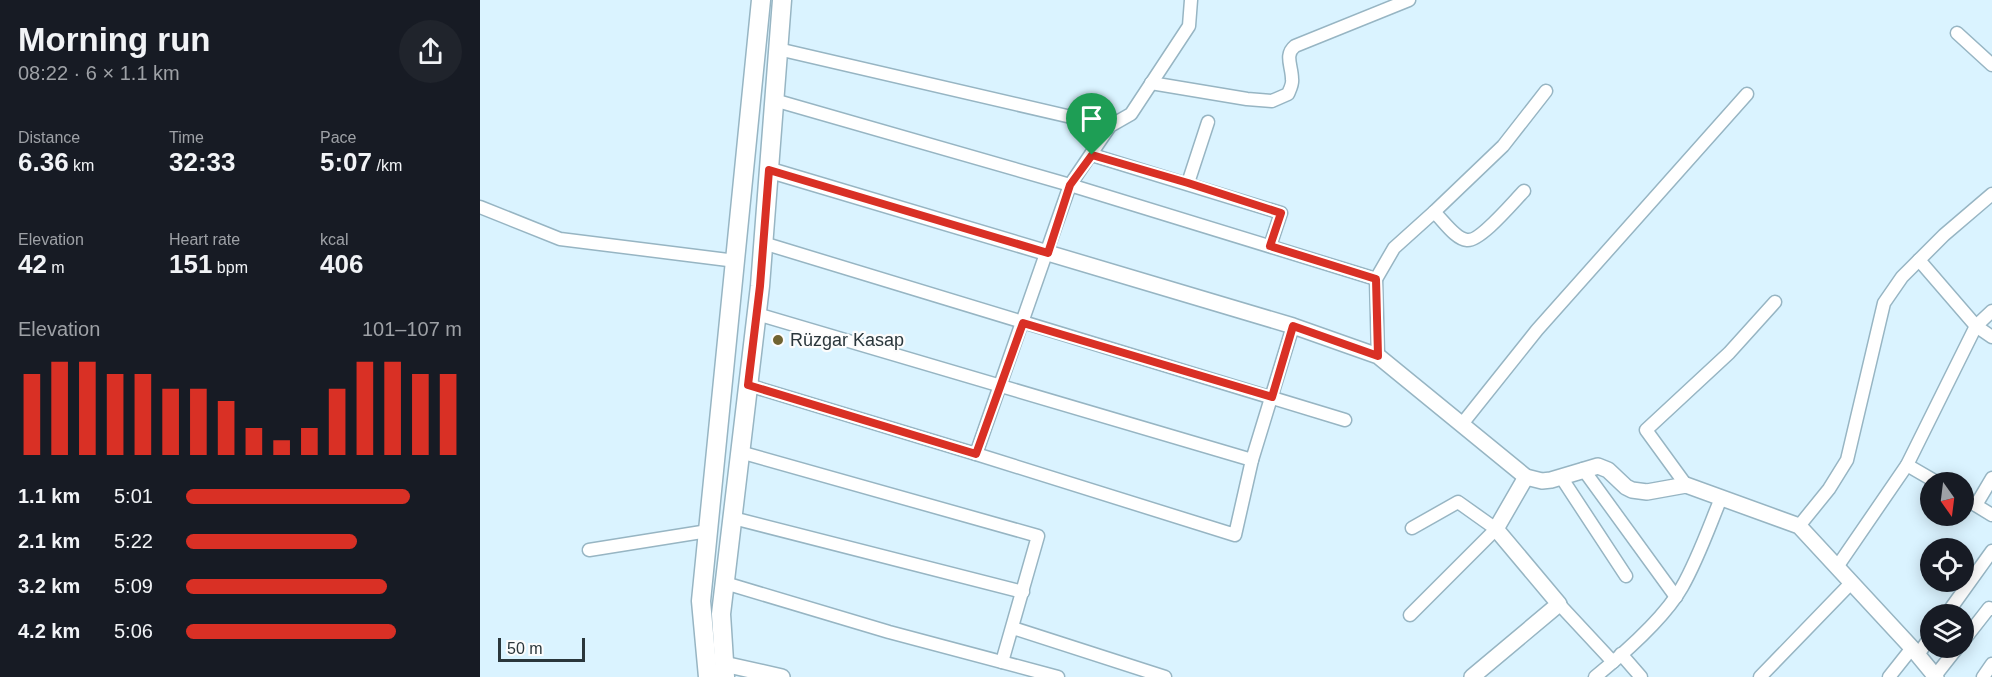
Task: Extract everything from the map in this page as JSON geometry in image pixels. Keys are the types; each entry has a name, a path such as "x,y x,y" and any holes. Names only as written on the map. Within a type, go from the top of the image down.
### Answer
{"main road":[{"path":"708,677 701,601 761,0"},
{"path":"724,670 721,614 757,314 782,0"}],"street":[{"path":"976,454 1070,185 1110,126 1131,114 1189,26 1191,0"},
{"path":"1151,83 1272,101 1288,94 1293,82 1288,56 1289,51 1295,46 1409,0"},
{"path":"1957,33 1992,65"},
{"path":"778,49 1110,126"},
{"path":"1378,356 1376,279 1394,248 1503,146 1546,91"},
{"path":"1462,424 1537,330 1747,94"},
{"path":"774,100 1070,185 1376,279"},
{"path":"1188,183 1208,122"},
{"path":"1092,155 1281,213 1270,246"},
{"path":"769,170 1293,326 1378,356 1526,477 1542,481 1598,466 1603,467 1626,487 1640,492 1686,485 1799,526 1936,677 1950,658"},
{"path":"1434,212 1457,235 1470,241 1481,235 1524,191"},
{"path":"1799,526 1829,489 1847,460 1884,303 1902,277 1944,235 1992,194"},
{"path":"480,207 560,239 736,261"},
{"path":"764,243 1345,420"},
{"path":"1919,260 1976,326 1992,337"},
{"path":"1686,485 1646,430 1729,353 1775,302"},
{"path":"1837,567 1907,465 1976,326 1992,311"},
{"path":"757,314 1252,460"},
{"path":"748,385 1235,535 1252,460 1293,326"},
{"path":"740,452 1038,536 1002,662"},
{"path":"1907,465 1920,473"},
{"path":"1583,469 1676,597"},
{"path":"1410,615 1496,528 1526,477"},
{"path":"1561,477 1626,576"},
{"path":"1992,478 1976,505 1992,515"},
{"path":"1595,677 1660,616 1676,597 1721,498"},
{"path":"1412,528 1458,502 1496,528 1559,604 1641,677"},
{"path":"733,518 1023,592"},
{"path":"589,550 708,531"},
{"path":"1954,604 1992,551"},
{"path":"1760,677 1851,582"},
{"path":"725,583 889,632 1058,677"},
{"path":"1472,677 1559,604"},
{"path":"1974,627 1989,608 1992,609"},
{"path":"1013,628 1165,677"},
{"path":"1888,677 1920,647"},
{"path":"1983,677 1992,664"},
{"path":"724,670 782,677"}],"place":[{"name":"Rüzgar Kasap","path":"778,340"}],"route":[{"path":"1092,155 1281,213 1270,246 1376,279 1378,356 1293,326 1272,397 1023,323 976,454 748,385 760,286 769,170 1048,253 1070,185 1092,155"}]}
